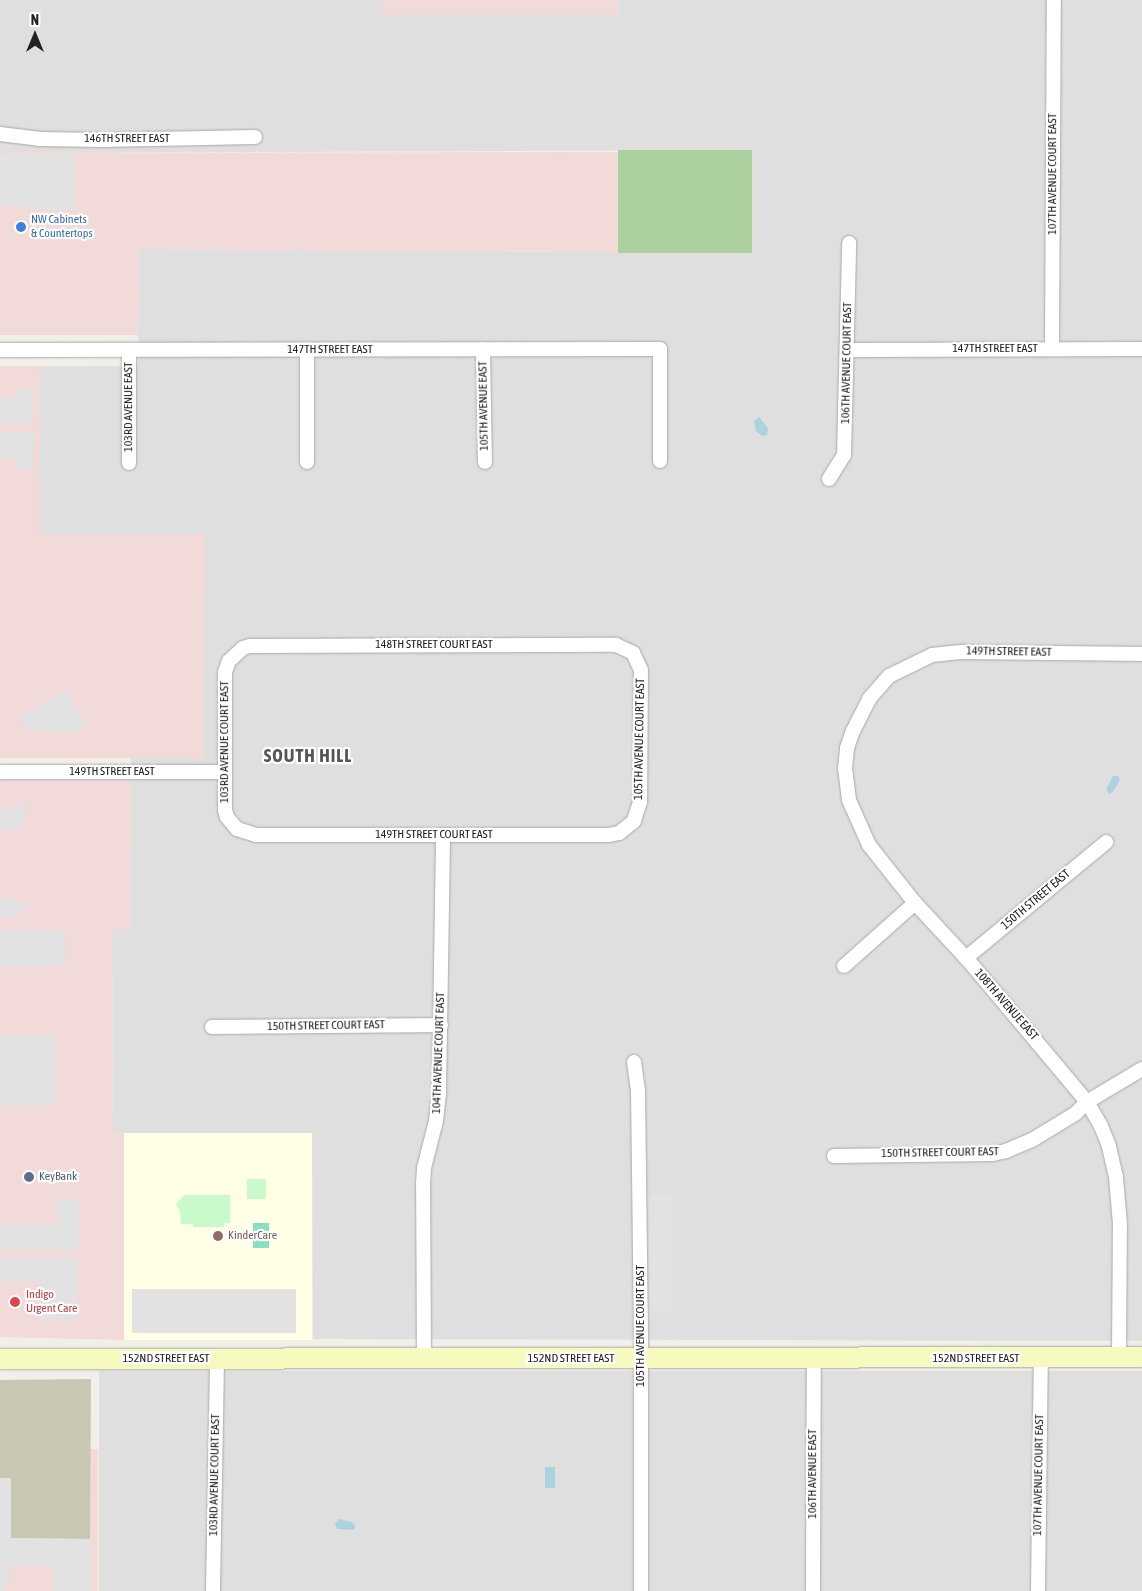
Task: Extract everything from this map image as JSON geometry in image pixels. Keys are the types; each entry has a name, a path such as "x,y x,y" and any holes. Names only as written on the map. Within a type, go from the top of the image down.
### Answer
{"main road":[{"name":"152ND STREET EAST","path":"0,1359 1041,1359 1142,1357"}],"street":[{"name":"107TH AVENUE COURT EAST","path":"1052,349 1054,0"},
{"name":"146TH STREET EAST","path":"0,134 39,139 104,140 255,137"},
{"name":"106TH AVENUE COURT EAST","path":"829,479 844,455 848,350 849,243"},
{"name":"147TH STREET EAST","path":"0,350 660,349 660,461"},
{"name":"147TH STREET EAST","path":"848,350 1142,349"},
{"name":"103RD AVENUE EAST","path":"129,350 129,463"},
{"path":"307,350 307,462"},
{"name":"105TH AVENUE EAST","path":"483,350 485,462"},
{"name":"148TH STREET COURT EAST","path":"235,654 250,646 597,645 616,645 633,653"},
{"name":"149TH STREET EAST","path":"883,682 899,670 932,655 948,652 1142,654"},
{"name":"105TH AVENUE COURT EAST","path":"630,825 638,814 640,802 641,670 633,653"},
{"name":"103RD AVENUE COURT EAST","path":"235,654 229,661 225,672 225,810 231,824 236,829"},
{"name":"108TH AVENUE EAST","path":"883,682 859,714 847,748 846,785 848,800 870,845 916,903 966,958 1087,1102 1108,1146 1116,1177 1120,1224 1119,1357"},
{"name":"149TH STREET EAST","path":"0,772 225,772"},
{"name":"149TH STREET COURT EAST","path":"236,829 256,835 609,835 619,833 630,825"},
{"name":"104TH AVENUE COURT EAST","path":"424,1359 423,1184 438,1103 441,1025 443,835"},
{"name":"150TH STREET EAST","path":"966,958 1106,842"},
{"path":"844,966 916,903"},
{"name":"150TH STREET COURT EAST","path":"212,1027 441,1025"},
{"name":"105TH AVENUE COURT EAST","path":"634,1062 638,1091 641,1591"},
{"name":"150TH STREET COURT EAST","path":"834,1156 993,1154 1006,1151 1032,1140 1075,1114 1087,1102 1120,1084 1142,1069"},
{"name":"106TH AVENUE EAST","path":"813,1591 814,1358"},
{"name":"103RD AVENUE COURT EAST","path":"214,1591 217,1359"},
{"name":"107TH AVENUE COURT EAST","path":"1038,1591 1041,1359"}],"shaded area":[{"path":"0,0 383,0 383,14 617,15 618,0 1142,0 1142,1341 313,1339 312,1133 113,1134 112,929 130,929 131,758 204,758 38,534 40,366 138,366 139,249 751,253 752,150 0,153"},
{"path":"383,0 618,0 618,15 383,15"},
{"path":"618,152 618,252 139,249 138,335 0,335 0,153"},
{"path":"0,155 75,155 75,210 25,210 24,206 0,206"},
{"path":"0,366 40,366 39,534 205,534 204,758 0,758"},
{"path":"16,390 33,390 32,424 0,423 0,397 15,397"},
{"path":"0,431 34,432 33,470 16,470 16,459 0,459"},
{"path":"67,690 87,725 73,733 26,730 19,717"},
{"path":"0,780 131,780 130,929 112,929 113,1133 124,1133 125,1340 0,1337"},
{"path":"26,803 24,827 0,832 0,809"},
{"path":"0,897 31,905 13,920 0,916"},
{"path":"0,931 65,931 65,966 0,966"},
{"path":"0,1036 54,1036 54,1105 0,1105"},
{"name":"KinderCare","path":"124,1133 312,1133 312,1340 124,1340"},
{"path":"657,1194 672,1194 672,1313 648,1313 648,1201"},
{"path":"0,1199 1,1224 57,1224 57,1199 79,1199 79,1250 0,1250"},
{"path":"0,1257 77,1257 77,1321 40,1321 40,1282 0,1281"},
{"path":"132,1289 296,1289 296,1333 132,1333"},
{"path":"99,1371 1142,1371 1142,1591 99,1591"},
{"path":"91,1379 90,1539 11,1538 11,1479 0,1478 0,1380"},
{"path":"0,1449 98,1449 98,1591 0,1591"},
{"path":"0,1478 11,1478 11,1538 90,1539 90,1591 52,1591 52,1565 10,1565 9,1586 4,1586 4,1591 0,1591"}],"green space":[{"path":"618,150 752,150 752,253 618,253"},
{"path":"247,1179 266,1179 266,1199 247,1199"},
{"path":"184,1195 230,1195 230,1223 224,1223 224,1227 193,1227 193,1224 181,1224 180,1211 176,1204"},
{"path":"253,1223 269,1223 269,1248 253,1248"}],"water":[{"path":"759,417 768,428 767,435 762,436 756,431 754,421"},
{"path":"1113,776 1118,776 1120,780 1113,792 1109,794 1106,789"},
{"path":"545,1467 555,1467 555,1488 545,1488"},
{"path":"340,1519 352,1522 355,1526 354,1530 337,1529 335,1523"}],"place":[{"name":"NW Cabinets & Countertops","path":"21,227"},
{"name":"KeyBank","path":"29,1177"},
{"name":"KinderCare","path":"218,1236"},
{"name":"Indigo Urgent Care","path":"15,1302"}],"district":[{"name":"SOUTH HILL","path":"308,756"}]}
